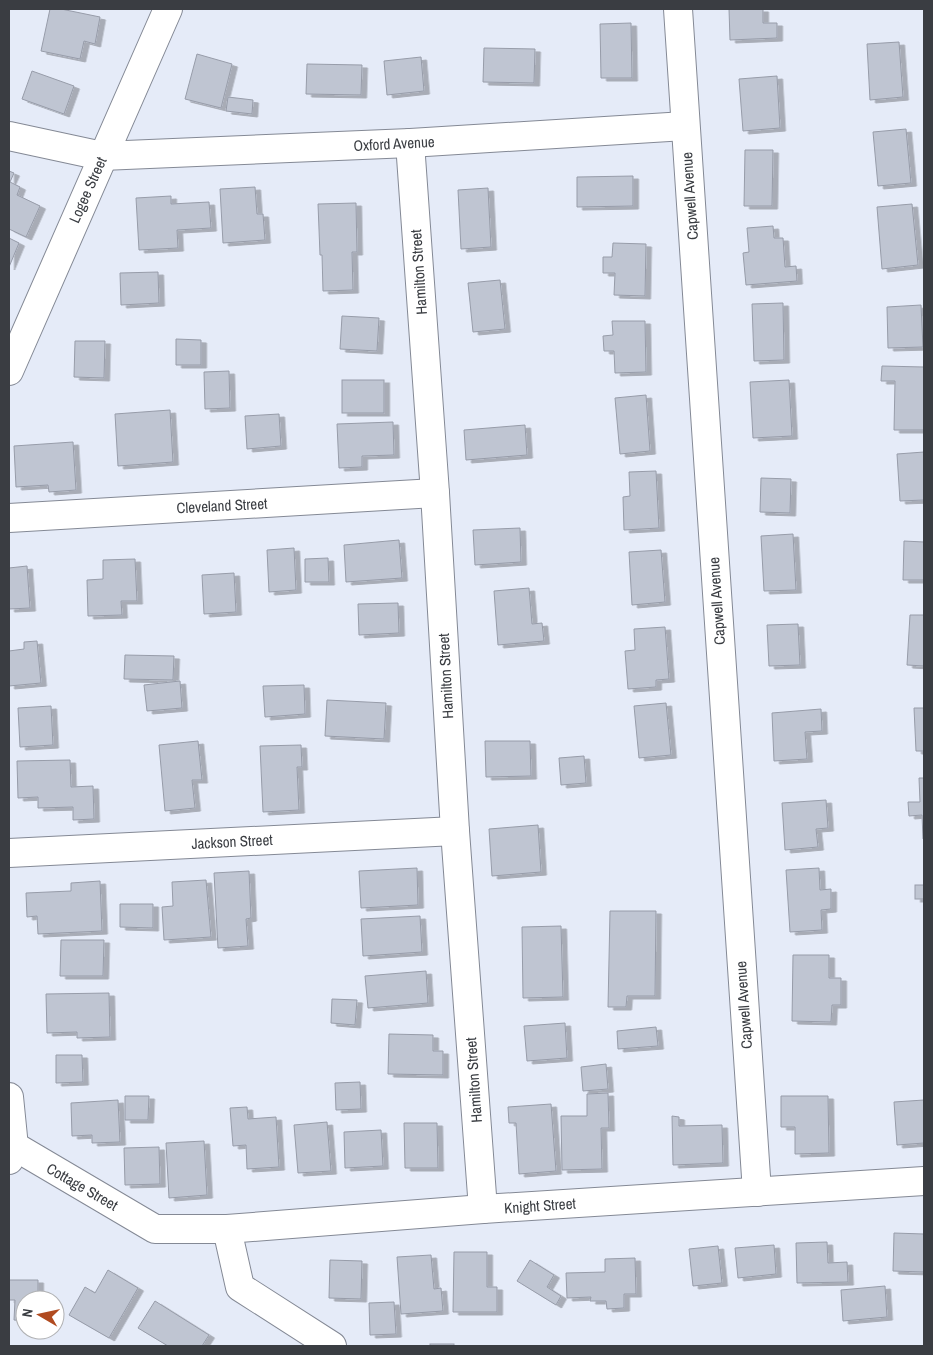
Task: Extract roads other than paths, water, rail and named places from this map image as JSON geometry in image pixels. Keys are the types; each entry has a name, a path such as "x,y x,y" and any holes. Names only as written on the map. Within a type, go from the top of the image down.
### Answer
{"street":[{"name":"Logee Street","path":"9,371 168,9"},
{"name":"Capwell Avenue","path":"678,9 756,1192"},
{"name":"Oxford Avenue","path":"9,136 102,156 410,144 685,126"},
{"name":"Hamilton Street","path":"410,144 435,493 455,832 483,1209"},
{"name":"Cleveland Street","path":"9,518 435,493"},
{"name":"Jackson Street","path":"9,853 455,832"},
{"path":"9,1097 10,1151"},
{"name":"Cottage Street","path":"10,1151 156,1230"},
{"name":"Knight Street","path":"156,1230 227,1229 483,1209 924,1181"},
{"path":"227,1229 240,1286 332,1346"}]}
